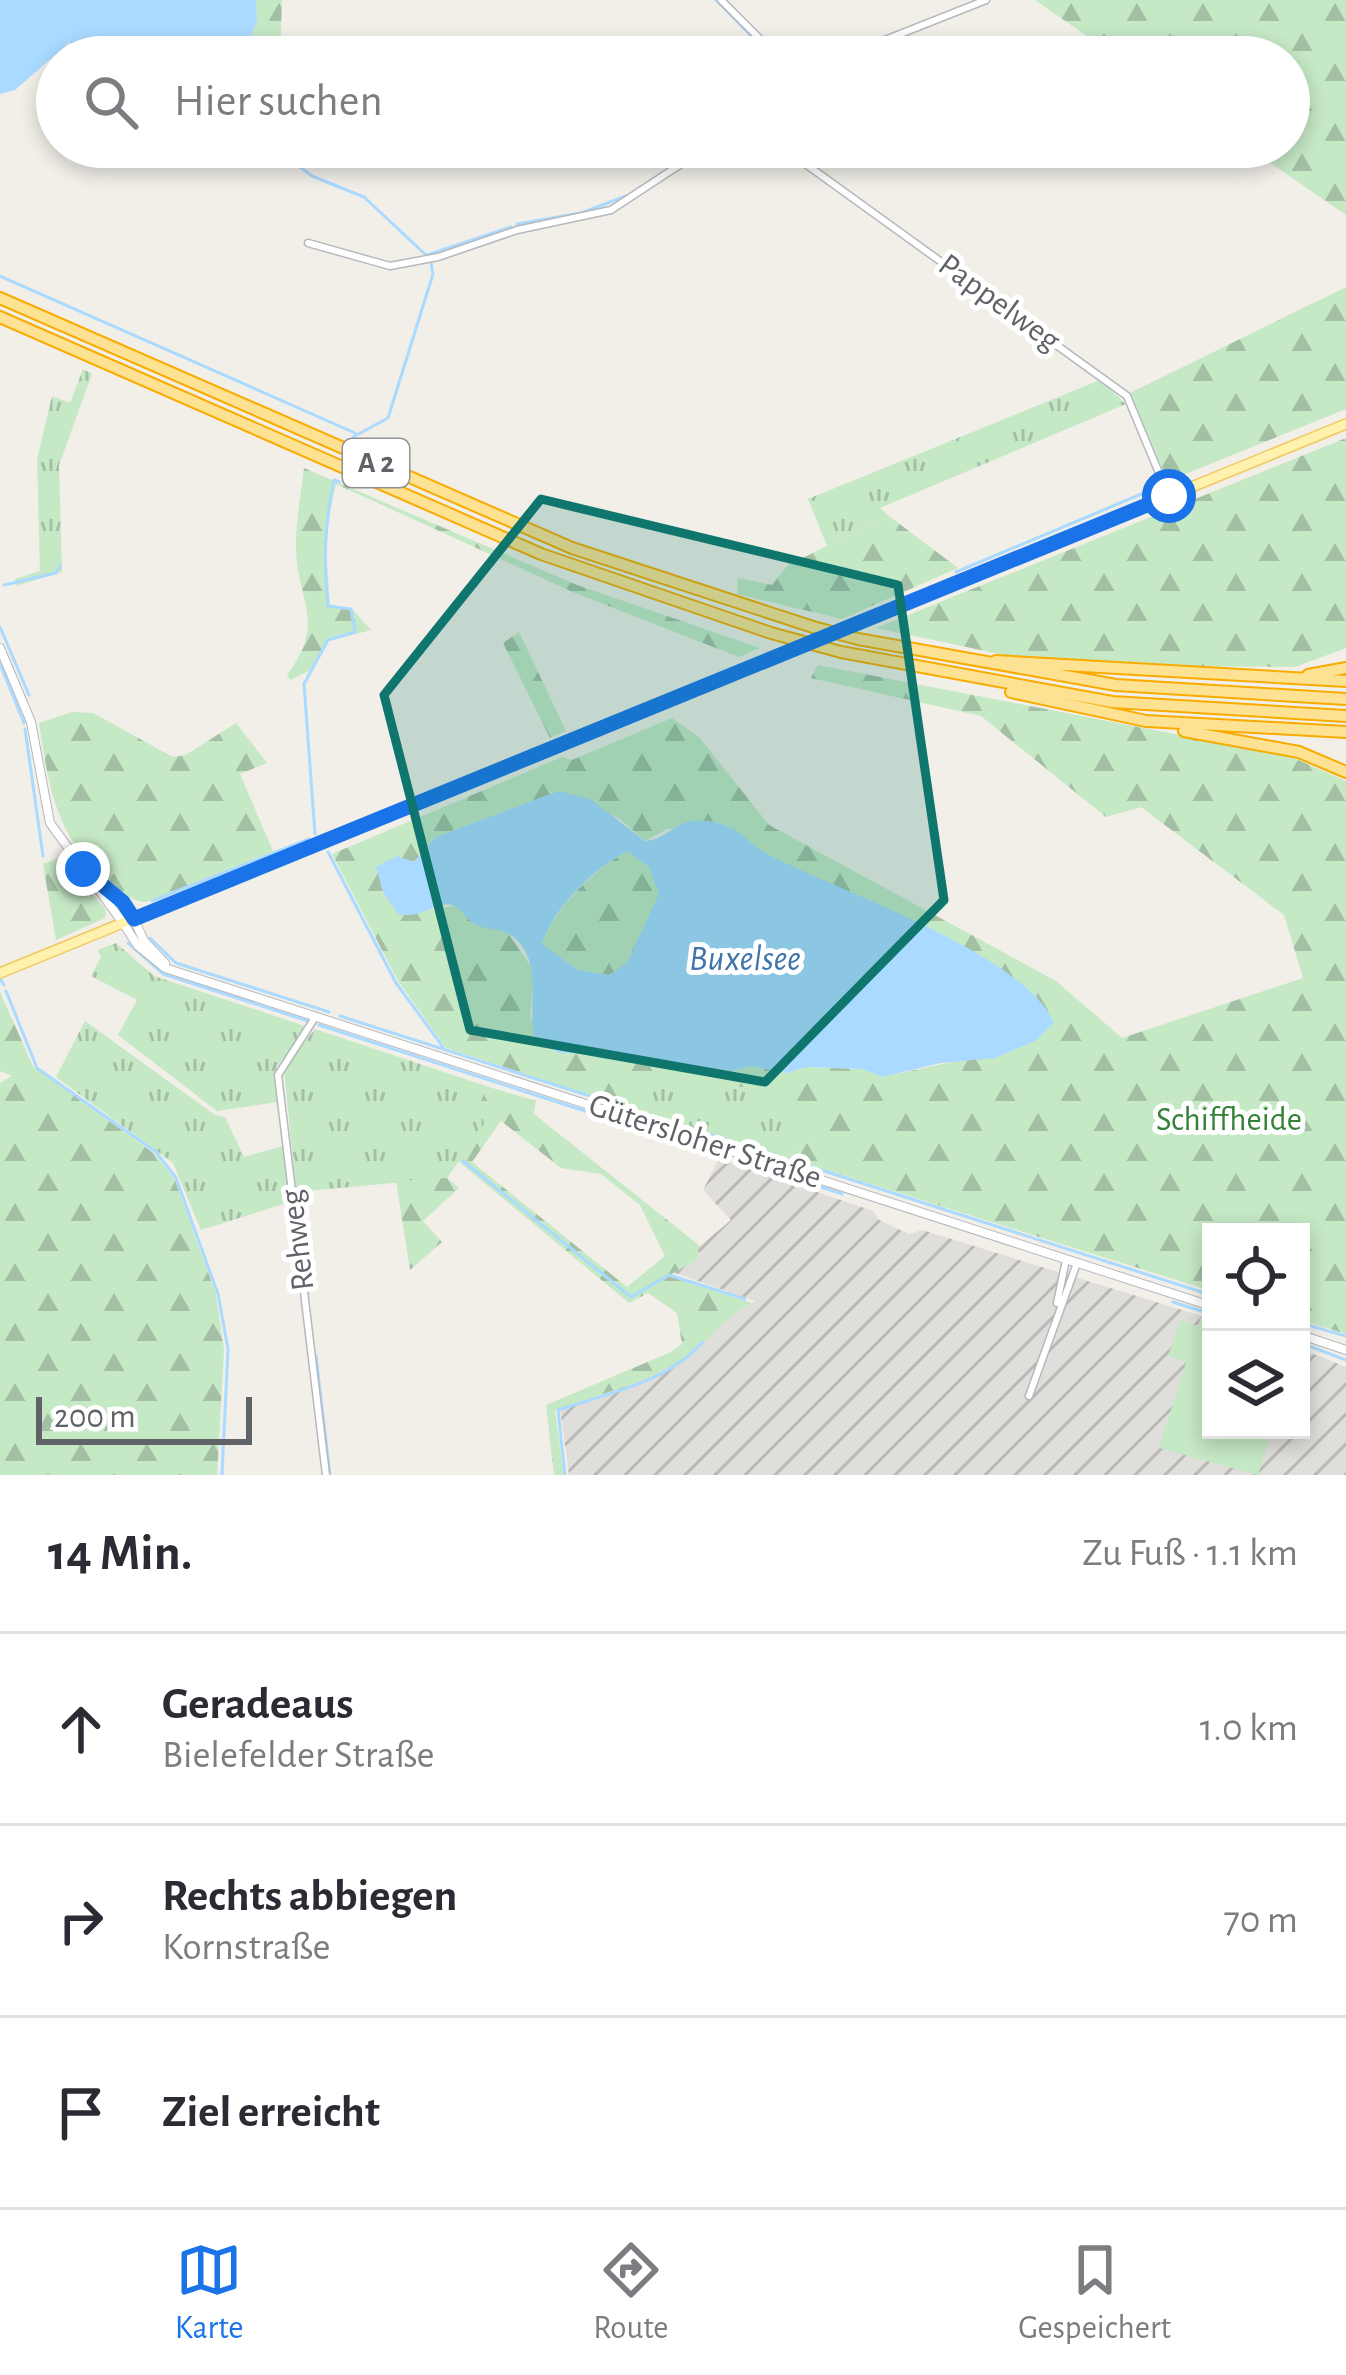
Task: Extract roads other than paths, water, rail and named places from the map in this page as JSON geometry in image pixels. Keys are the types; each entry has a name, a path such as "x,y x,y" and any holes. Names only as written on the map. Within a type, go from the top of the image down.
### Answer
{"highway":[{"name":"A 2","path":"0,298 572,548 694,592 858,639 938,656 1116,685 1346,699"},
{"name":"A 2","path":"0,317 541,554 771,633 967,679 1155,706 1346,716"},
{"path":"938,656 1346,681"},
{"path":"1256,679 1346,668"},
{"path":"967,679 1038,700 1299,752 1346,772"},
{"path":"1146,721 1346,732"}],"main road":[{"path":"0,973 1346,424"},
{"path":"0,648 31,722 50,823 83,869"},
{"name":"Gütersloher Straße","path":"83,869 123,902 153,953 199,978"},
{"name":"Gütersloher Straße","path":"83,869 150,958 199,978 1202,1303"},
{"path":"1310,1338 1346,1350"}],"street":[{"path":"721,0 757,36"},
{"path":"895,36 986,0"},
{"path":"308,243 390,266 437,257 518,230 611,210 675,168"},
{"name":"Pappelweg","path":"811,168 1127,396 1169,496"},
{"name":"Rehweg","path":"316,1016 278,1075 326,1475"},
{"path":"1029,1396 1066,1260"},
{"path":"1055,1313 1077,1264"}],"water":[{"path":"0,0 256,0 257,21 251,36 36,36 36,72 15,90 0,94"},
{"name":"Buxelsee","path":"559,791 590,799 645,841 693,821 722,824 769,855 969,949 1036,997 1054,1023 1035,1041 995,1058 941,1063 882,1077 863,1069 806,1067 787,1073 751,1066 722,1074 626,1054 559,1053 535,1039 531,968 520,944 505,932 473,923 452,905 398,914 383,892 376,867 397,856 414,862 436,837","holes":["627,851 649,867 659,894 627,963 609,975 578,970 542,944 565,903 601,868"]}],"waterway":[{"path":"716,0 751,36"},
{"path":"301,168 364,197 426,255"},
{"path":"517,224 581,213 626,196"},
{"path":"427,255 511,227"},
{"path":"353,437 388,418 433,274 431,263"},
{"path":"0,276 355,433"},
{"path":"315,834 304,684 328,640 355,632 351,609 328,606 327,527 334,480 339,482"},
{"path":"956,572 1158,487"},
{"path":"4,585 56,573 60,566"},
{"path":"0,627 29,695"},
{"path":"0,664 24,723"},
{"path":"25,729 43,856"},
{"path":"152,901 309,839"},
{"path":"328,852 396,983 443,1047"},
{"path":"150,938 176,963 329,1012"},
{"path":"128,943 163,974 308,1021"},
{"path":"1,980 4,985"},
{"path":"6,991 37,1068 156,1152 176,1178 218,1294 228,1349 222,1475"},
{"path":"340,1016 1202,1292"},
{"path":"319,1025 718,1154"},
{"path":"463,1161 631,1297 669,1275 745,1299"},
{"path":"791,1177 842,1194"},
{"path":"296,1203 308,1296"},
{"path":"1173,1302 1202,1311"},
{"path":"1310,1326 1346,1336"},
{"path":"565,1475 558,1410 655,1377 703,1342"},
{"path":"1310,1346 1346,1360"},
{"path":"316,1356 330,1475"}],"park label":[{"name":"Schiffheide","path":"1229,1120"}]}
